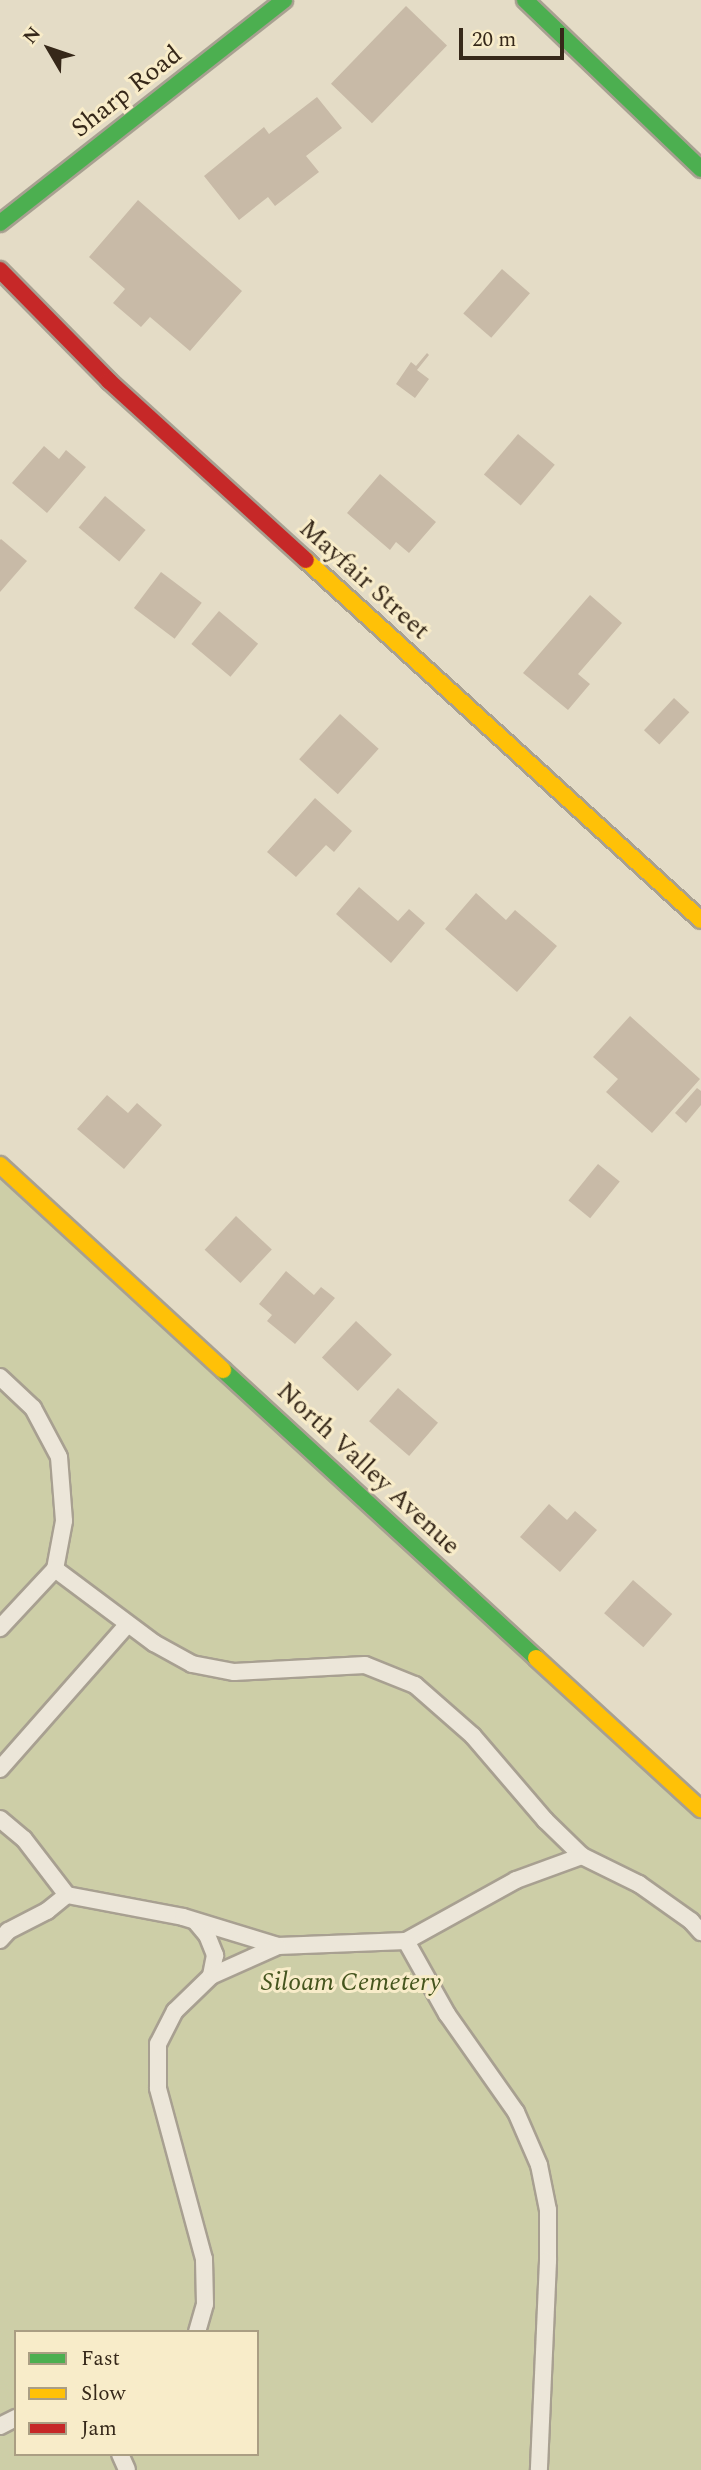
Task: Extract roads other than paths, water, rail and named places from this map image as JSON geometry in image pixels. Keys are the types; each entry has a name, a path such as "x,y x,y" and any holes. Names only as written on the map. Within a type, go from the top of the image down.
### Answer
{"street":[{"name":"Sharp Road","path":"0,223 284,0"},
{"path":"525,0 701,169"},
{"name":"Mayfair Street","path":"0,270 109,381 701,920"},
{"name":"North Valley Avenue","path":"0,1165 701,1809"}],"lane":[{"path":"0,1377 33,1409 59,1457 64,1521 55,1569 0,1628"},
{"path":"55,1569 128,1624 192,1664 234,1672 365,1665 415,1685 473,1736 545,1820 582,1856 639,1884 691,1921 701,1933"},
{"path":"0,1769 128,1624"},
{"path":"0,1819 24,1839 67,1895 195,1921 278,1946 406,1941 516,1880 582,1856"},
{"path":"0,1940 8,1931 47,1911 67,1895"},
{"path":"195,1921 207,1935 215,1955 211,1976"},
{"path":"406,1941 447,2014 516,2112 539,2165 548,2210 548,2261 538,2470"},
{"path":"198,2330 205,2304 204,2259 158,2088 158,2044 175,2011 211,1976 278,1946"}],"park label":[{"name":"Siloam Cemetery","path":"351,1983"}]}
